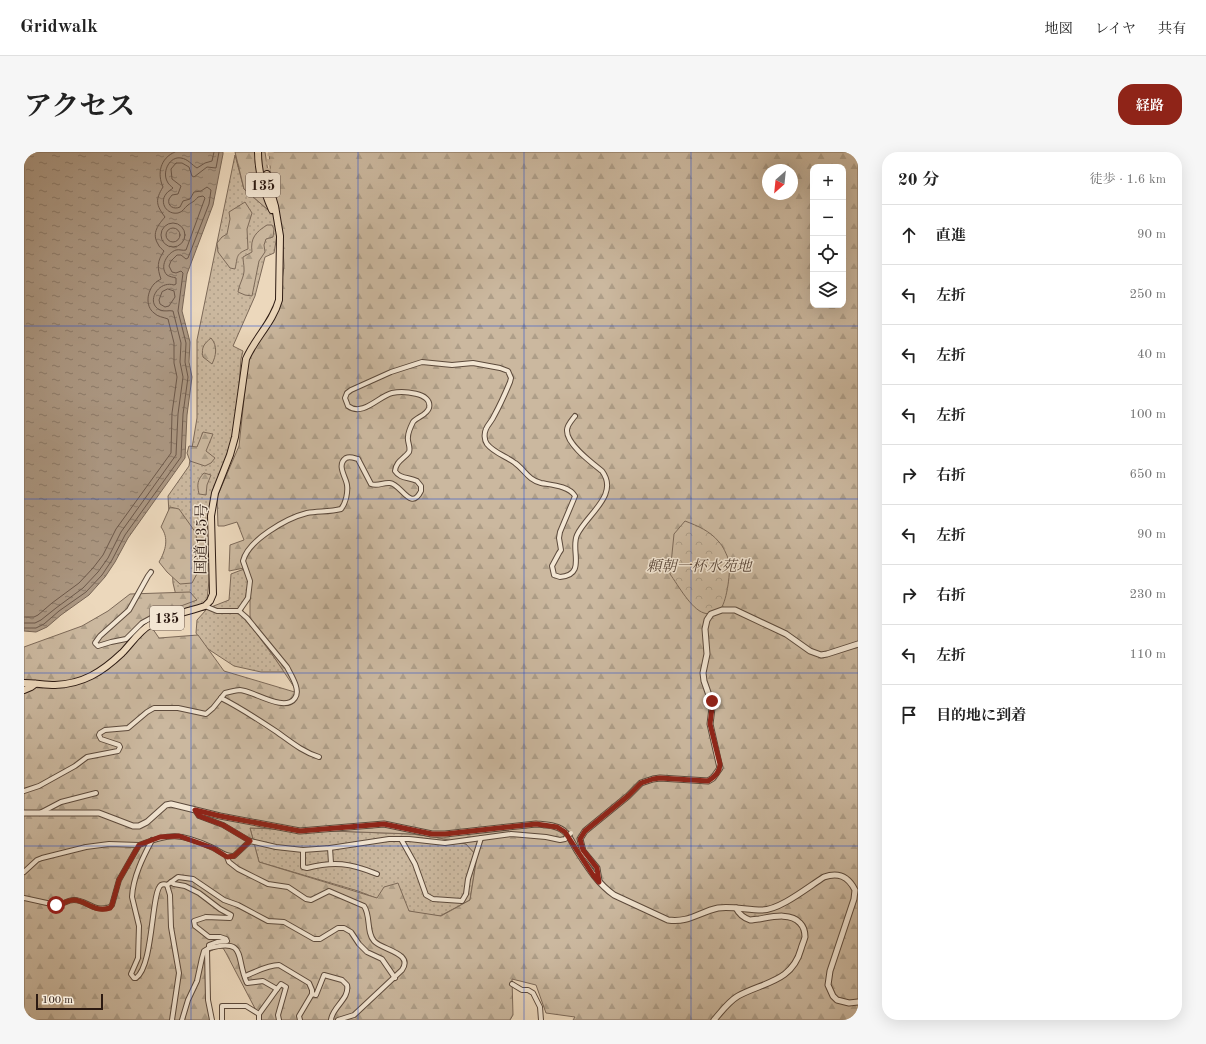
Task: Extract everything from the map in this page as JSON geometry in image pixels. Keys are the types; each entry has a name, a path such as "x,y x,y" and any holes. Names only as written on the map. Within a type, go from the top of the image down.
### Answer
{"highway":[{"name":"国道135号","path":"258,152 258,166 267,198 276,217"},
{"name":"国道135号","path":"205,606 210,601 213,594 211,516 215,494 230,455 235,437 246,359 249,352 272,318 279,300 280,236 275,206 267,174"},
{"name":"135","path":"24,683 55,685 80,681 92,676 104,669 149,626 159,621 205,606"},
{"path":"24,690 35,684"}],"street":[{"path":"239,611 249,595 250,581 243,561 248,549 275,527 306,514 341,509 345,503 347,489 342,467 344,460 348,457 358,459 371,484 376,486 390,483 393,484 408,497 412,498 420,494 421,486 417,481 402,478 396,474 395,471 398,461 410,449 408,436 413,423 427,412 427,399 423,396 412,393 392,393 371,405 354,409 348,406 345,398 347,393 351,390 392,372 422,362 452,365 473,363 508,371 511,378 510,382 495,415 486,429 485,439 488,444 502,455 516,463 529,478 541,483 552,484 570,491 575,496 560,532 559,538 561,550 552,566 554,575 560,577 570,574 575,569 576,561 574,548 576,537 580,528 603,500 608,484 602,471 570,441 566,432 567,427 575,416"},
{"path":"151,572 130,610 100,636 95,643 98,646 101,646 126,639 142,623 155,616 159,621"},
{"path":"24,790 39,786 75,766 86,757 118,751 120,747 119,745 101,739 99,735 102,731 128,728 154,708 178,708 206,714 225,693 240,690 275,702 289,703 296,697 297,693 291,674 287,667 247,618 239,611 217,611 205,606"},
{"path":"599,882 597,868 583,850 580,839 585,831 628,796 641,783 660,778 708,781 713,778 720,768 710,724 712,701 704,681 703,673 707,654 705,629 707,620 711,614 722,610 735,610 786,634 810,651 820,655 858,644"},
{"path":"222,698 242,708 304,751 319,757"},
{"path":"39,813 61,802 96,793"},
{"path":"24,813 99,813 139,826 147,822 166,805 171,804 227,818 300,831 384,824 432,834 445,834 536,824 548,825 557,827 565,832 593,875 614,895 668,920 685,920 720,908 760,910 775,908 824,877 832,874 840,874 847,878 855,890 854,899 830,971 828,985 832,996 837,1000 849,1003 858,1002"},
{"path":"195,810 199,816 223,825 250,841 276,847 303,850 330,848 389,839 408,839 445,843 511,834 546,837 560,840 565,839 571,833"},
{"path":"24,872 37,860 86,847 109,844 139,845 160,837 179,836 213,848 227,857 229,862 238,869 268,884 288,887 304,899 311,900 329,891 364,906 367,910 373,939 382,947 398,954 403,959 404,967 354,1015 338,1020"},
{"path":"401,839 415,864 428,898 462,901 466,894 468,879 481,838"},
{"path":"152,840 135,881 132,893 139,926 138,958 131,974 134,978 139,976 144,967 154,915 156,892 160,885 167,885 178,877 193,879 224,900 238,905 268,921 284,922 314,939 320,939 338,928 344,928 351,932 359,944 367,952 382,959 394,978"},
{"path":"227,857 234,856 250,841"},
{"path":"24,898 56,905 73,900 96,908 110,908 119,880 139,845"},
{"path":"330,848 331,863"},
{"path":"303,850 304,867 307,868 331,863 362,868 376,874"},
{"path":"172,882 174,884 185,886 199,893 220,909 231,915 230,918 206,917 194,921 195,926 209,938 220,937 226,939 227,941 209,945 208,949 204,952 197,982 188,1000 182,1020"},
{"path":"167,885 170,895 171,927 179,973 172,1020"},
{"path":"714,1020 730,1002 751,990 774,981 788,972 798,959 805,937 802,924 797,919 782,916 751,920 739,914 736,908"},
{"path":"208,949 228,945 236,948 240,954 240,967 247,983 263,981 277,989"},
{"path":"208,949 208,1000 212,1020"},
{"path":"245,976 274,965 280,965 309,983 312,994 299,1019"},
{"path":"312,994 316,995 324,975 342,980 347,985 346,994 331,1015 331,1020"},
{"path":"259,1020 259,1014 281,984 286,987 278,1020"},
{"path":"512,984 522,990 528,990 533,993 540,1006 541,1020"},
{"path":"222,1020 222,1006 246,1006 259,1014"}],"green space":[{"path":"235,152 265,152 273,205 269,152 858,152 858,1020 573,1020 575,1017 546,1013 536,985 512,979 513,1015 510,1020 261,1020 226,953 223,948 218,947 207,953 211,1020 24,1020 24,647 82,626 108,611 130,594 190,592 197,600 146,619 159,638 198,635 224,671 298,693 250,621 250,582 244,568 229,571 230,545 244,540 237,522 224,526 218,526 217,497 239,446 249,352 278,309 284,266 282,231 275,216 244,189","holes":["250,828 412,834 435,837 466,844 477,856 470,900 441,916 409,911 398,883 384,887 377,898 259,862"]},
{"path":"235,155 244,189 275,216 278,229 274,253 265,257 255,296 233,346 243,351 241,359 236,426 211,516 209,581 206,609 229,600 231,574 244,569 249,580 242,614 285,672 261,672 234,666 205,647 196,633 197,620 206,610 180,612 173,583 168,496 189,466 197,418 197,340"},
{"path":"245,202 252,213 247,229 248,249 239,254 235,269 230,268 218,252 217,243 227,234 230,219 229,212"},
{"path":"267,225 272,225 274,229 273,237 266,239 264,245 265,252 259,261 252,296 245,295 238,292 244,271 243,257 252,252 253,239 260,230"},
{"path":"211,338 215,344 216,351 212,364 203,357 202,354 204,346"},
{"path":"203,432 213,434 206,451 215,458 211,463 205,466 190,461 187,453 189,446 197,447"},
{"path":"204,473 211,475 207,485 206,495 199,494 198,488 199,480"},
{"path":"170,507 179,509 196,533 199,570 192,583 180,584 159,562 166,544 165,535 161,527"},
{"name":"頼朝一杯水苑地","path":"685,521 704,529 712,535 723,548 729,561 729,578 725,599 721,608 713,613 704,613 694,607 670,574 674,534"},
{"path":"250,828 412,834 435,837 466,844 477,856 470,900 440,916 422,914 409,911 358,891 259,862"}],"water":[{"path":"24,152 223,152 213,205 187,274 182,311 190,342 189,362 192,377 187,415 185,458 128,538 105,577 89,595 47,627 36,632 24,631"}],"tunnel":[{"path":"267,174 271,152"}],"route":[{"path":"56,905 76,900 92,908 110,908 119,880 139,845 160,837 174,835 179,836 213,848 227,857 236,855 250,841 223,825 199,816 195,810 300,831 384,824 432,834 445,834 536,824 548,825 557,827 565,832 599,882 597,868 583,850 580,839 585,831 614,808 641,783 660,778 708,781 713,778 720,768 710,724 712,701"}]}
